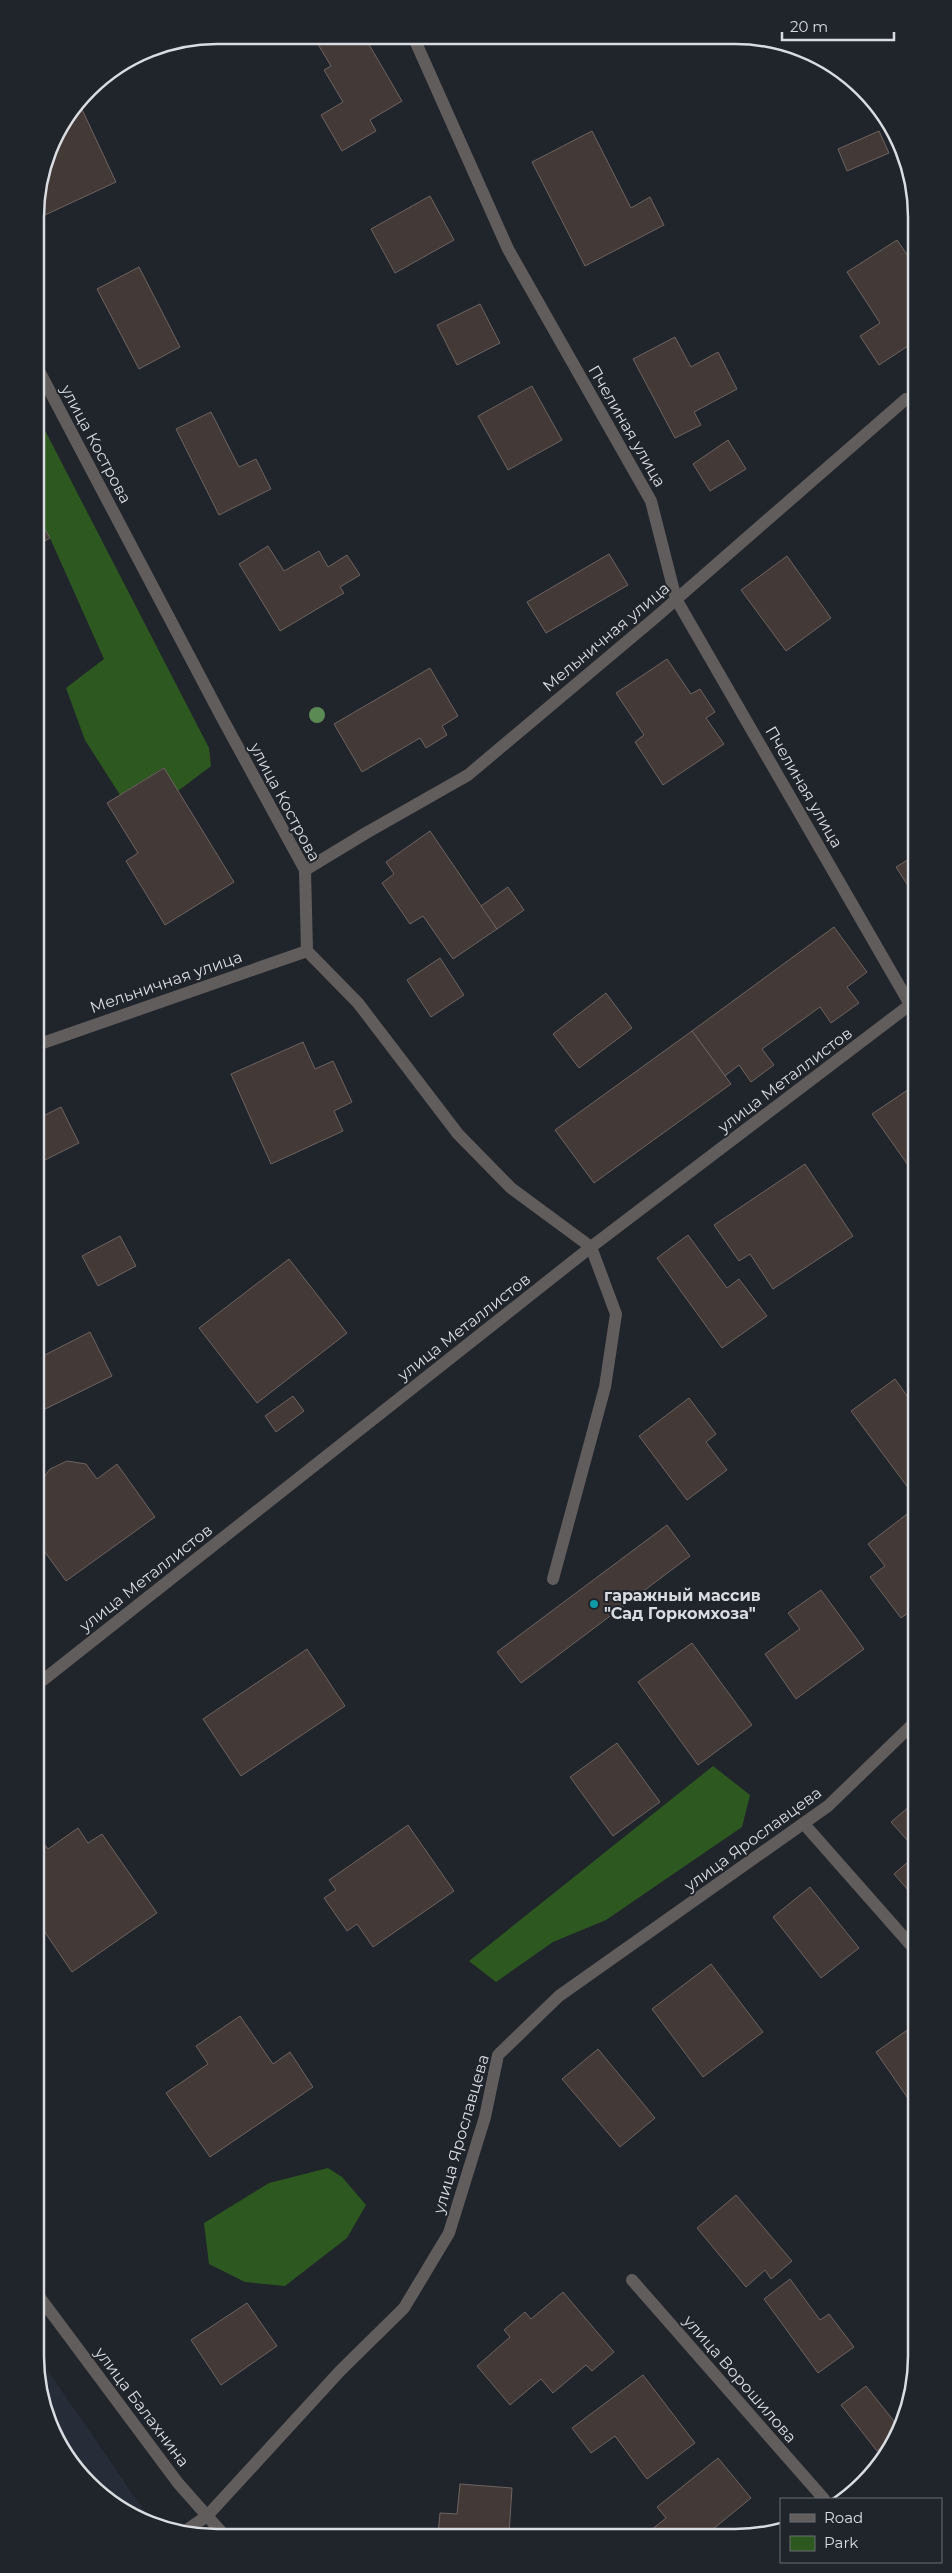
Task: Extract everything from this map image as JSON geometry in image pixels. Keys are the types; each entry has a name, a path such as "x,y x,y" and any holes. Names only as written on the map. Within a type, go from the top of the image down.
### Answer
{"street":[{"name":"Пчелиная улица","path":"416,44 508,249 651,501 676,600 908,997"},
{"name":"улица Кострова","path":"44,380 221,716 306,870 307,950"},
{"name":"Мельничная улица","path":"306,870 468,775 676,600 906,400"},
{"name":"Мельничная улица","path":"44,1043 307,950"},
{"path":"307,950 358,1003 458,1134 511,1188 591,1247 616,1314 605,1388 553,1579"},
{"name":"улица Металлистов","path":"44,1679 591,1247 908,1010"},
{"name":"улица Ярославцева","path":"191,2527 207,2516 340,2371 404,2308 450,2233 485,2118 498,2056 559,1996 828,1806 908,1729"},
{"path":"804,1824 908,1942"},
{"name":"улица Ворошилова","path":"632,2280 823,2498"},
{"name":"улица Балахнина","path":"44,2303 178,2482 219,2529"}],"shaded area":[{"path":"44,2365 146,2514 111,2494 79,2462 67,2443 53,2412 47,2390"}],"green space":[{"path":"44,428 209,748 211,766 178,791 163,768 120,795 85,740 66,688 104,659 44,528"},
{"path":"713,1766 750,1795 742,1827 606,1920 553,1942 496,1982 469,1961"},
{"path":"328,2168 342,2177 366,2205 347,2238 285,2286 245,2282 209,2264 204,2223 269,2183"}],"building":[{"path":"318,44 369,44 402,101 370,120 376,131 342,151 321,115 343,102 324,70 331,66"},
{"path":"81,108 116,182 45,215 45,194 57,150"},
{"path":"592,131 631,208 650,197 664,225 585,266 532,162"},
{"path":"879,131 889,153 847,171 838,149"},
{"path":"430,196 454,240 395,273 371,229"},
{"path":"897,240 908,256 908,346 879,365 860,336 880,323 847,272"},
{"path":"139,267 180,347 139,369 97,289"},
{"path":"480,304 500,343 457,365 437,325"},
{"path":"675,337 691,367 718,352 737,389 694,412 701,425 675,438 633,359"},
{"path":"532,386 562,440 508,470 478,416"},
{"path":"211,412 239,467 256,459 271,489 219,515 176,429"},
{"path":"728,440 746,469 710,491 693,464"},
{"path":"44,528 50,538 44,541"},
{"path":"268,546 284,571 319,551 328,567 347,555 360,575 340,587 344,593 280,631 239,564"},
{"path":"609,554 628,585 546,633 527,602"},
{"path":"787,556 831,618 786,651 741,590"},
{"path":"667,659 691,694 700,689 715,712 706,718 724,744 663,785 635,742 644,735 616,693"},
{"path":"430,668 458,716 442,726 447,735 426,748 420,738 362,772 334,724"},
{"path":"164,768 234,882 165,925 126,861 138,853 107,803"},
{"path":"430,831 497,929 453,959 423,916 410,924 382,883 394,874 386,862"},
{"path":"908,860 908,886 896,867"},
{"path":"508,887 524,910 497,929 481,906"},
{"path":"834,927 867,972 847,987 859,1003 831,1023 820,1007 762,1049 774,1065 751,1082 739,1065 725,1076 692,1031"},
{"path":"440,958 464,995 431,1017 407,980"},
{"path":"606,993 632,1028 579,1068 553,1034"},
{"path":"692,1031 731,1084 594,1183 555,1130"},
{"path":"303,1042 315,1069 333,1061 352,1102 334,1111 343,1131 271,1164 231,1074"},
{"path":"908,1090 908,1165 872,1114"},
{"path":"61,1107 79,1143 44,1160 44,1116"},
{"path":"805,1164 853,1236 773,1289 750,1254 739,1261 714,1225"},
{"path":"688,1235 727,1288 739,1279 767,1316 722,1348 657,1258"},
{"path":"120,1236 136,1266 98,1286 82,1256"},
{"path":"289,1259 347,1333 257,1403 199,1328"},
{"path":"90,1332 112,1376 44,1410 44,1355"},
{"path":"895,1379 908,1397 908,1488 851,1411"},
{"path":"293,1396 304,1411 276,1432 265,1416"},
{"path":"689,1398 716,1434 706,1442 727,1470 687,1500 639,1436"},
{"path":"67,1461 86,1464 97,1479 117,1464 155,1517 66,1581 44,1551 44,1477 50,1469"},
{"path":"908,1513 908,1613 901,1618 870,1577 885,1566 868,1544"},
{"name":"гаражный массив \"Сад Горкомхоза\"","path":"667,1525 690,1556 521,1683 497,1652"},
{"path":"821,1590 864,1649 796,1699 765,1654 800,1629 788,1613"},
{"path":"692,1643 752,1725 698,1765 638,1682"},
{"path":"307,1649 345,1706 241,1776 203,1719"},
{"path":"617,1743 660,1802 613,1836 570,1777"},
{"path":"908,1808 908,1841 891,1822"},
{"path":"408,1825 454,1891 373,1947 357,1924 347,1931 324,1898 336,1890 329,1880"},
{"path":"78,1828 88,1843 102,1834 157,1913 72,1972 44,1931 44,1844 48,1849"},
{"path":"908,1862 908,1890 894,1874"},
{"path":"810,1887 859,1948 821,1978 773,1917"},
{"path":"711,1964 763,2032 703,2077 652,2009"},
{"path":"240,2016 273,2064 290,2052 313,2087 210,2157 166,2093 208,2064 196,2046"},
{"path":"908,2030 908,2098 876,2052"},
{"path":"598,2049 655,2118 620,2147 562,2079"},
{"path":"736,2195 792,2261 771,2279 765,2270 746,2287 697,2228"},
{"path":"790,2279 820,2320 829,2314 854,2347 818,2373 764,2299"},
{"path":"563,2292 614,2352 592,2371 586,2365 553,2393 541,2379 510,2405 477,2366 510,2337 504,2330 525,2312 531,2319"},
{"path":"247,2303 277,2346 221,2385 191,2340"},
{"path":"643,2375 695,2443 647,2479 615,2436 591,2453 572,2428"},
{"path":"866,2386 895,2423 884,2445 877,2451 841,2405"},
{"path":"718,2458 751,2498 713,2529 652,2529 666,2518 657,2507"},
{"path":"460,2484 512,2488 509,2529 439,2529 440,2513 457,2514"}],"place":[{"name":"гаражный массив \"Сад Горкомхоза\"","path":"594,1604"}]}
